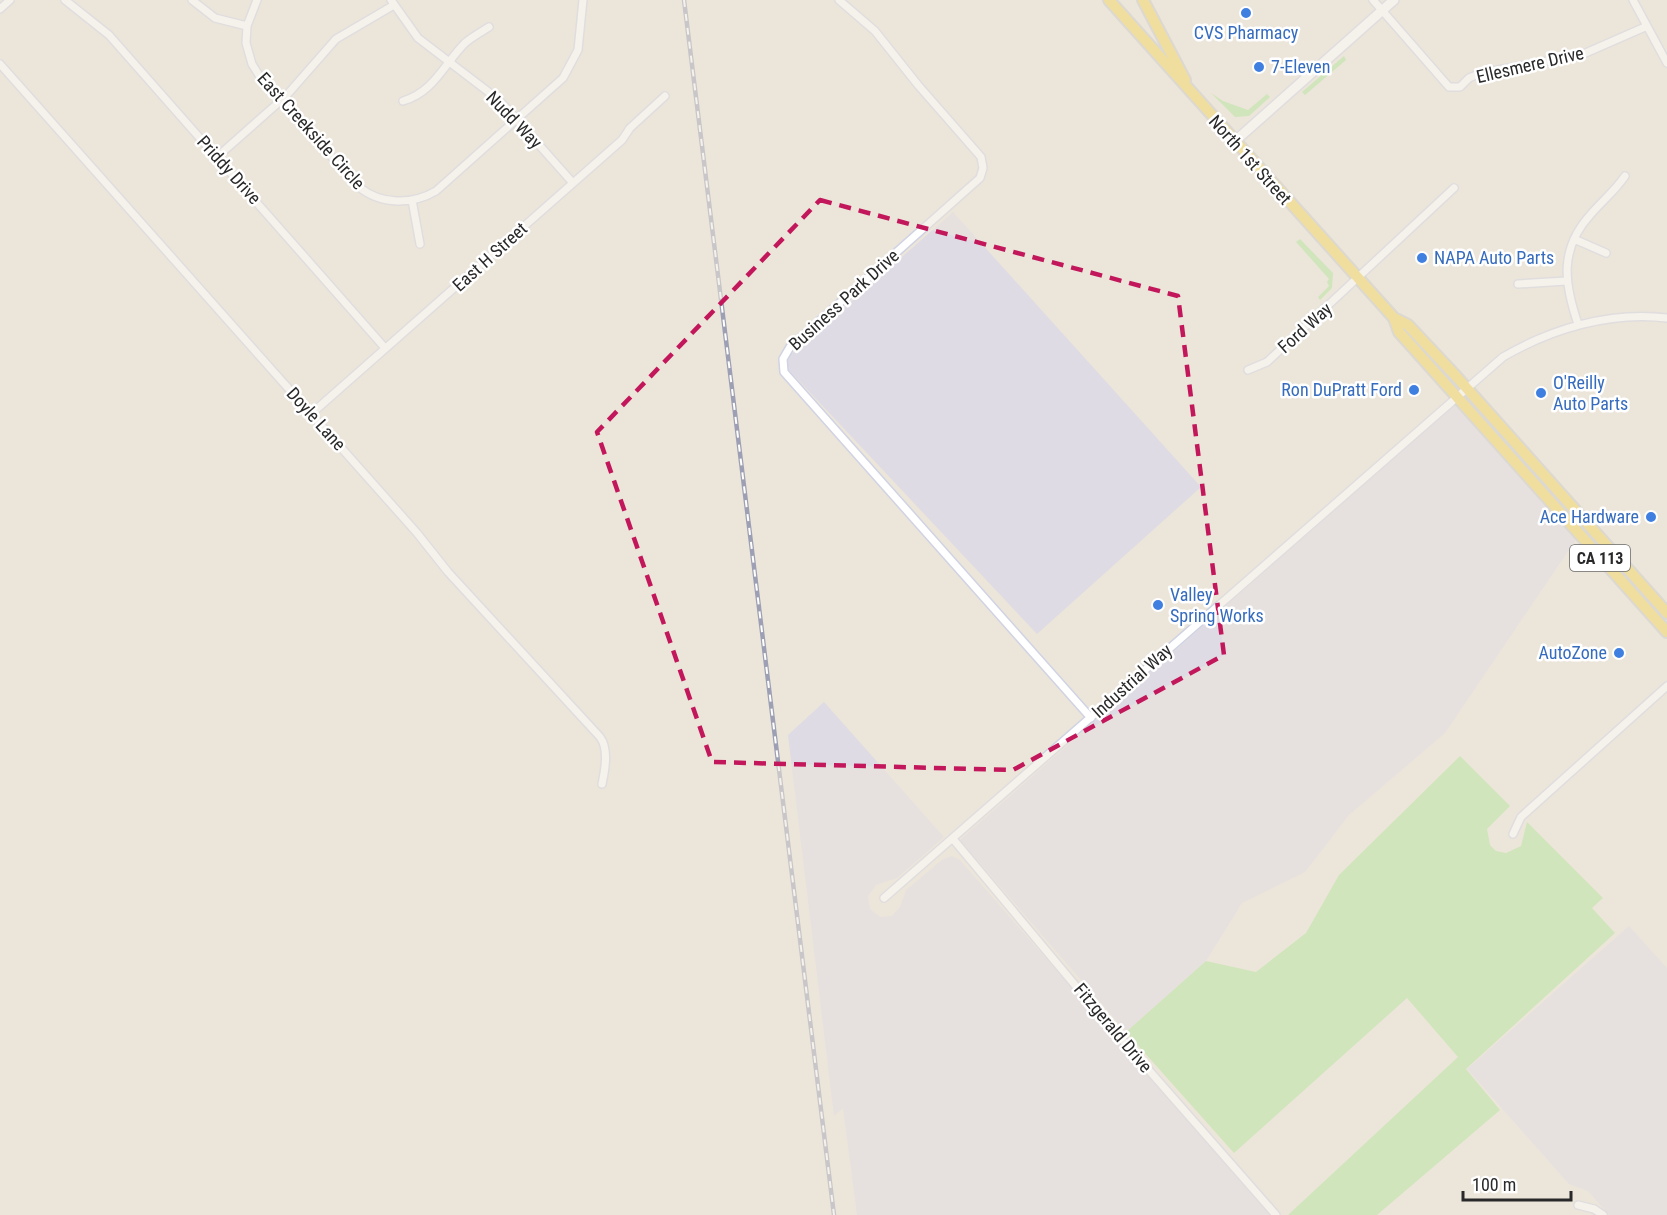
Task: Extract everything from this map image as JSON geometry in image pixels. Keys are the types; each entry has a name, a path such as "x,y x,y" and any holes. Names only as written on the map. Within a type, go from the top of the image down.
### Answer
{"main road":[{"name":"North 1st Street","path":"1109,0 1233,142 1394,318 1399,332 1461,392 1667,613"},
{"path":"1143,0 1190,92"},
{"name":"North 1st Street","path":"1461,392 1667,632"}],"street":[{"path":"0,9 10,0"},
{"name":"Priddy Drive","path":"65,0 109,35 385,348"},
{"path":"192,0 215,18 247,26"},
{"name":"East Creekside Circle","path":"257,0 247,26 246,43 252,64 281,100 366,192 391,200 412,200 436,191 563,78 574,62 579,41 583,0"},
{"name":"Business Park Drive","path":"839,0 885,42 918,85 981,157 983,168 980,178 790,347 783,359 784,372 1091,718"},
{"path":"1373,0 1382,10"},
{"path":"1233,142 1394,0"},
{"path":"1633,0 1645,27 1667,63"},
{"path":"217,157 304,78 336,39 392,3"},
{"name":"Nudd Way","path":"392,3 418,38 499,100 573,183"},
{"name":"Ellesmere Drive","path":"1382,10 1449,87 1460,87 1469,78 1481,74 1581,55 1645,27"},
{"path":"402,101 426,88 450,63 464,44 489,27"},
{"name":"Doyle Lane","path":"0,64 448,572 600,738 605,744 602,784"},
{"name":"East H Street","path":"311,414 622,140 630,128 665,96"},
{"path":"1578,324 1566,282 1574,238 1590,215 1625,176"},
{"name":"Ford Way","path":"1248,370 1267,362 1454,188"},
{"path":"412,200 420,244"},
{"path":"1574,238 1606,253"},
{"path":"1518,284 1566,282"},
{"name":"Industrial Way","path":"884,898 1461,392 1520,347 1578,324 1639,316 1667,318"},
{"path":"1513,834 1521,817 1667,686"},
{"name":"Fitzgerald Drive","path":"953,839 1090,1003 1276,1215"},
{"path":"1578,1205 1594,1209 1603,1215"}],"highlighted area":[{"path":"820,200 1178,296 1224,655 1013,770 712,762 597,432"}],"shaded area":[{"path":"953,212 1201,487 1037,634 787,368 787,358"},
{"path":"1455,404 1577,538 1445,733 1349,815 1305,872 1242,903 1206,961 1126,1032 960,840"},
{"path":"824,702 944,837 897,878 876,885 868,896 870,909 880,917 892,916 900,907 906,890 943,859 952,856 960,860 1270,1215 857,1215 843,1108 834,1116 788,735"},
{"path":"1629,926 1667,968 1667,1215 1609,1215 1588,1191 1569,1184 1467,1069"}],"green space":[{"path":"1344,56 1346,60 1305,95 1302,92"},
{"path":"1211,93 1223,101 1248,110 1267,94 1270,97 1249,116 1235,117"},
{"path":"1300,239 1333,273 1332,288 1320,300 1318,297 1329,286 1327,282 1329,279 1296,242"},
{"path":"1460,756 1510,806 1487,829 1490,845 1496,851 1506,853 1521,846 1527,822 1603,898 1592,908 1615,933 1466,1069 1500,1110 1377,1215 1288,1215 1458,1057 1407,998 1234,1153 1126,1032 1206,961 1256,972 1306,933 1339,875"}],"railway":[{"path":"684,0 834,1215"}],"place":[{"name":"CVS Pharmacy","path":"1246,13"},
{"name":"7-Eleven","path":"1259,67"},
{"name":"NAPA Auto Parts","path":"1422,258"},
{"name":"Ron DuPratt Ford","path":"1414,390"},
{"name":"O'Reilly Auto Parts","path":"1541,393"},
{"name":"Ace Hardware","path":"1651,517"},
{"name":"Valley Spring Works","path":"1158,605"},
{"name":"AutoZone","path":"1619,653"}]}
